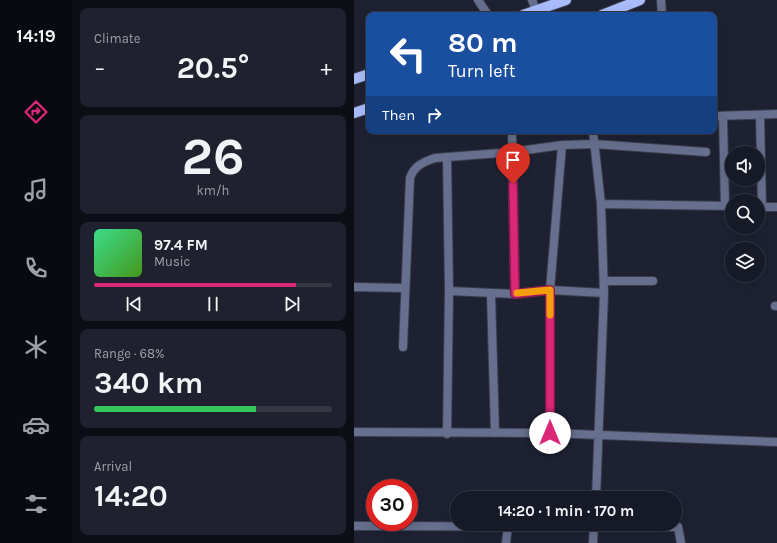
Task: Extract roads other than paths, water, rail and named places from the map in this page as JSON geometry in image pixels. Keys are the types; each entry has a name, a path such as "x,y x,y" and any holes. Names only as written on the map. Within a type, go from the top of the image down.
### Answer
{"main road":[{"path":"531,12 566,0"},
{"path":"610,12 640,0"},
{"path":"354,79 366,75"},
{"path":"354,114 366,109"}],"street":[{"path":"478,0 486,12"},
{"path":"532,0 536,10"},
{"path":"661,0 662,12"},
{"path":"717,116 777,114"},
{"path":"760,115 760,194"},
{"path":"723,117 727,194"},
{"path":"512,134 515,294"},
{"path":"593,134 601,204 604,281 596,491"},
{"path":"403,346 404,288 410,178 413,170 424,161 447,157 512,152 562,145 594,144 706,152"},
{"path":"550,433 550,290 562,145"},
{"path":"447,157 449,291 447,434"},
{"path":"601,204 725,206"},
{"path":"765,207 777,207"},
{"path":"604,281 653,281"},
{"path":"354,287 404,288"},
{"path":"449,291 515,294 550,290 604,294"},
{"path":"491,294 494,433"},
{"path":"354,432 447,434 550,433 777,442"},
{"path":"354,526 450,526"},
{"path":"506,543 507,531"},
{"path":"593,543 594,531"},
{"path":"679,531 681,543"}]}
